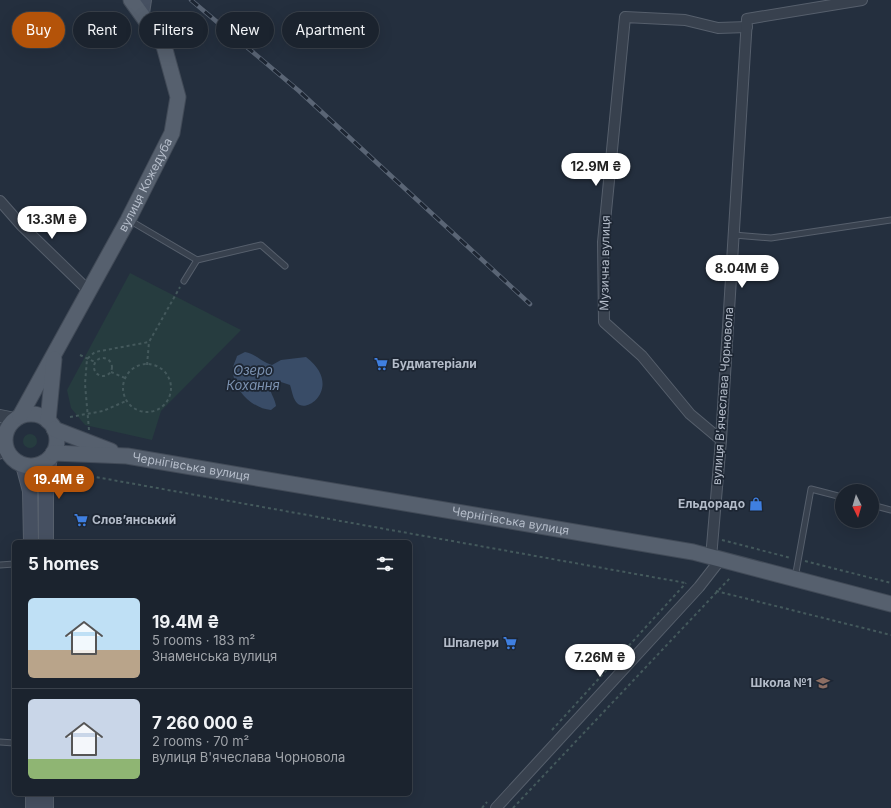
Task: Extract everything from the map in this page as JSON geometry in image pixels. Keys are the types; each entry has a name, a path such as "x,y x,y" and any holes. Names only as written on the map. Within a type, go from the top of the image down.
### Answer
{"main road":[{"name":"вулиця Кожедуба","path":"18,418 55,350 90,292 172,133 178,97 164,46 143,7 131,0"},
{"name":"вулиця Кожедуба","path":"51,425 55,350"},
{"path":"46,540 46,482 56,441 51,425 35,415 18,418 6,432 3,447 12,458 23,465 38,465 52,455"},
{"name":"Чернігівська вулиця","path":"51,425 81,440 127,456"},
{"name":"Чернігівська вулиця","path":"52,455 127,456 685,551 795,578 891,604"},
{"path":"23,465 30,491 31,540"},
{"path":"33,796 33,808"},
{"path":"46,796 46,808"}],"street":[{"path":"747,23 862,0"},
{"name":"Музична вулиця","path":"721,440 690,414 642,356 604,322 603,242 625,17 685,20 718,28 747,23"},
{"name":"вулиця В'ячеслава Чорновола","path":"715,559 747,23"},
{"path":"0,201 22,226 90,292"},
{"path":"0,416 18,418"},
{"path":"496,808 699,587 715,559"}],"lane":[{"path":"128,220 197,260 262,245 285,266"},
{"path":"734,235 771,238 891,220"},
{"path":"184,281 197,260"},
{"path":"795,578 812,489 835,495"},
{"path":"879,507 891,510"},
{"path":"0,565 12,564"},
{"path":"0,742 12,743"}],"path":[{"path":"147,365 149,342 184,281"},
{"path":"89,433 85,384 87,359 95,352 149,342"},
{"path":"80,355 94,362 103,358 107,359 111,362 111,372"},
{"path":"94,362 94,371 97,375 102,377 111,372"},
{"path":"147,365 157,367 167,375 171,387 168,399 160,409 148,412 136,410 126,401 123,390 125,378 133,368 147,365"},
{"path":"111,372 125,378"},
{"path":"70,417 103,411 126,401"},
{"path":"79,474 686,583 551,731"},
{"path":"513,808 730,578"},
{"path":"716,592 891,635"},
{"path":"482,808 492,796"}],"green space":[{"path":"130,273 241,330 161,411 152,440 85,425 71,408 67,390"},
{"path":"30,434 35,436 37,441 35,446 30,448 25,446 23,441 25,436"}],"water":[{"name":"Озеро Кохання","path":"245,352 252,354 272,365 281,360 306,357 317,368 322,378 320,395 308,405 302,406 297,403 290,385 281,382 270,386 276,406 271,410 257,406 245,397 236,384 234,376 233,367 237,356"}],"railway":[{"path":"191,0 299,91 530,304"}],"place":[{"name":"Будматеріали","path":"381,364"},
{"name":"Ельдорадо","path":"756,504"},
{"name":"Слов’янський","path":"81,520"},
{"name":"Шпалери","path":"510,643"},
{"name":"Школа №1","path":"823,683"}]}
